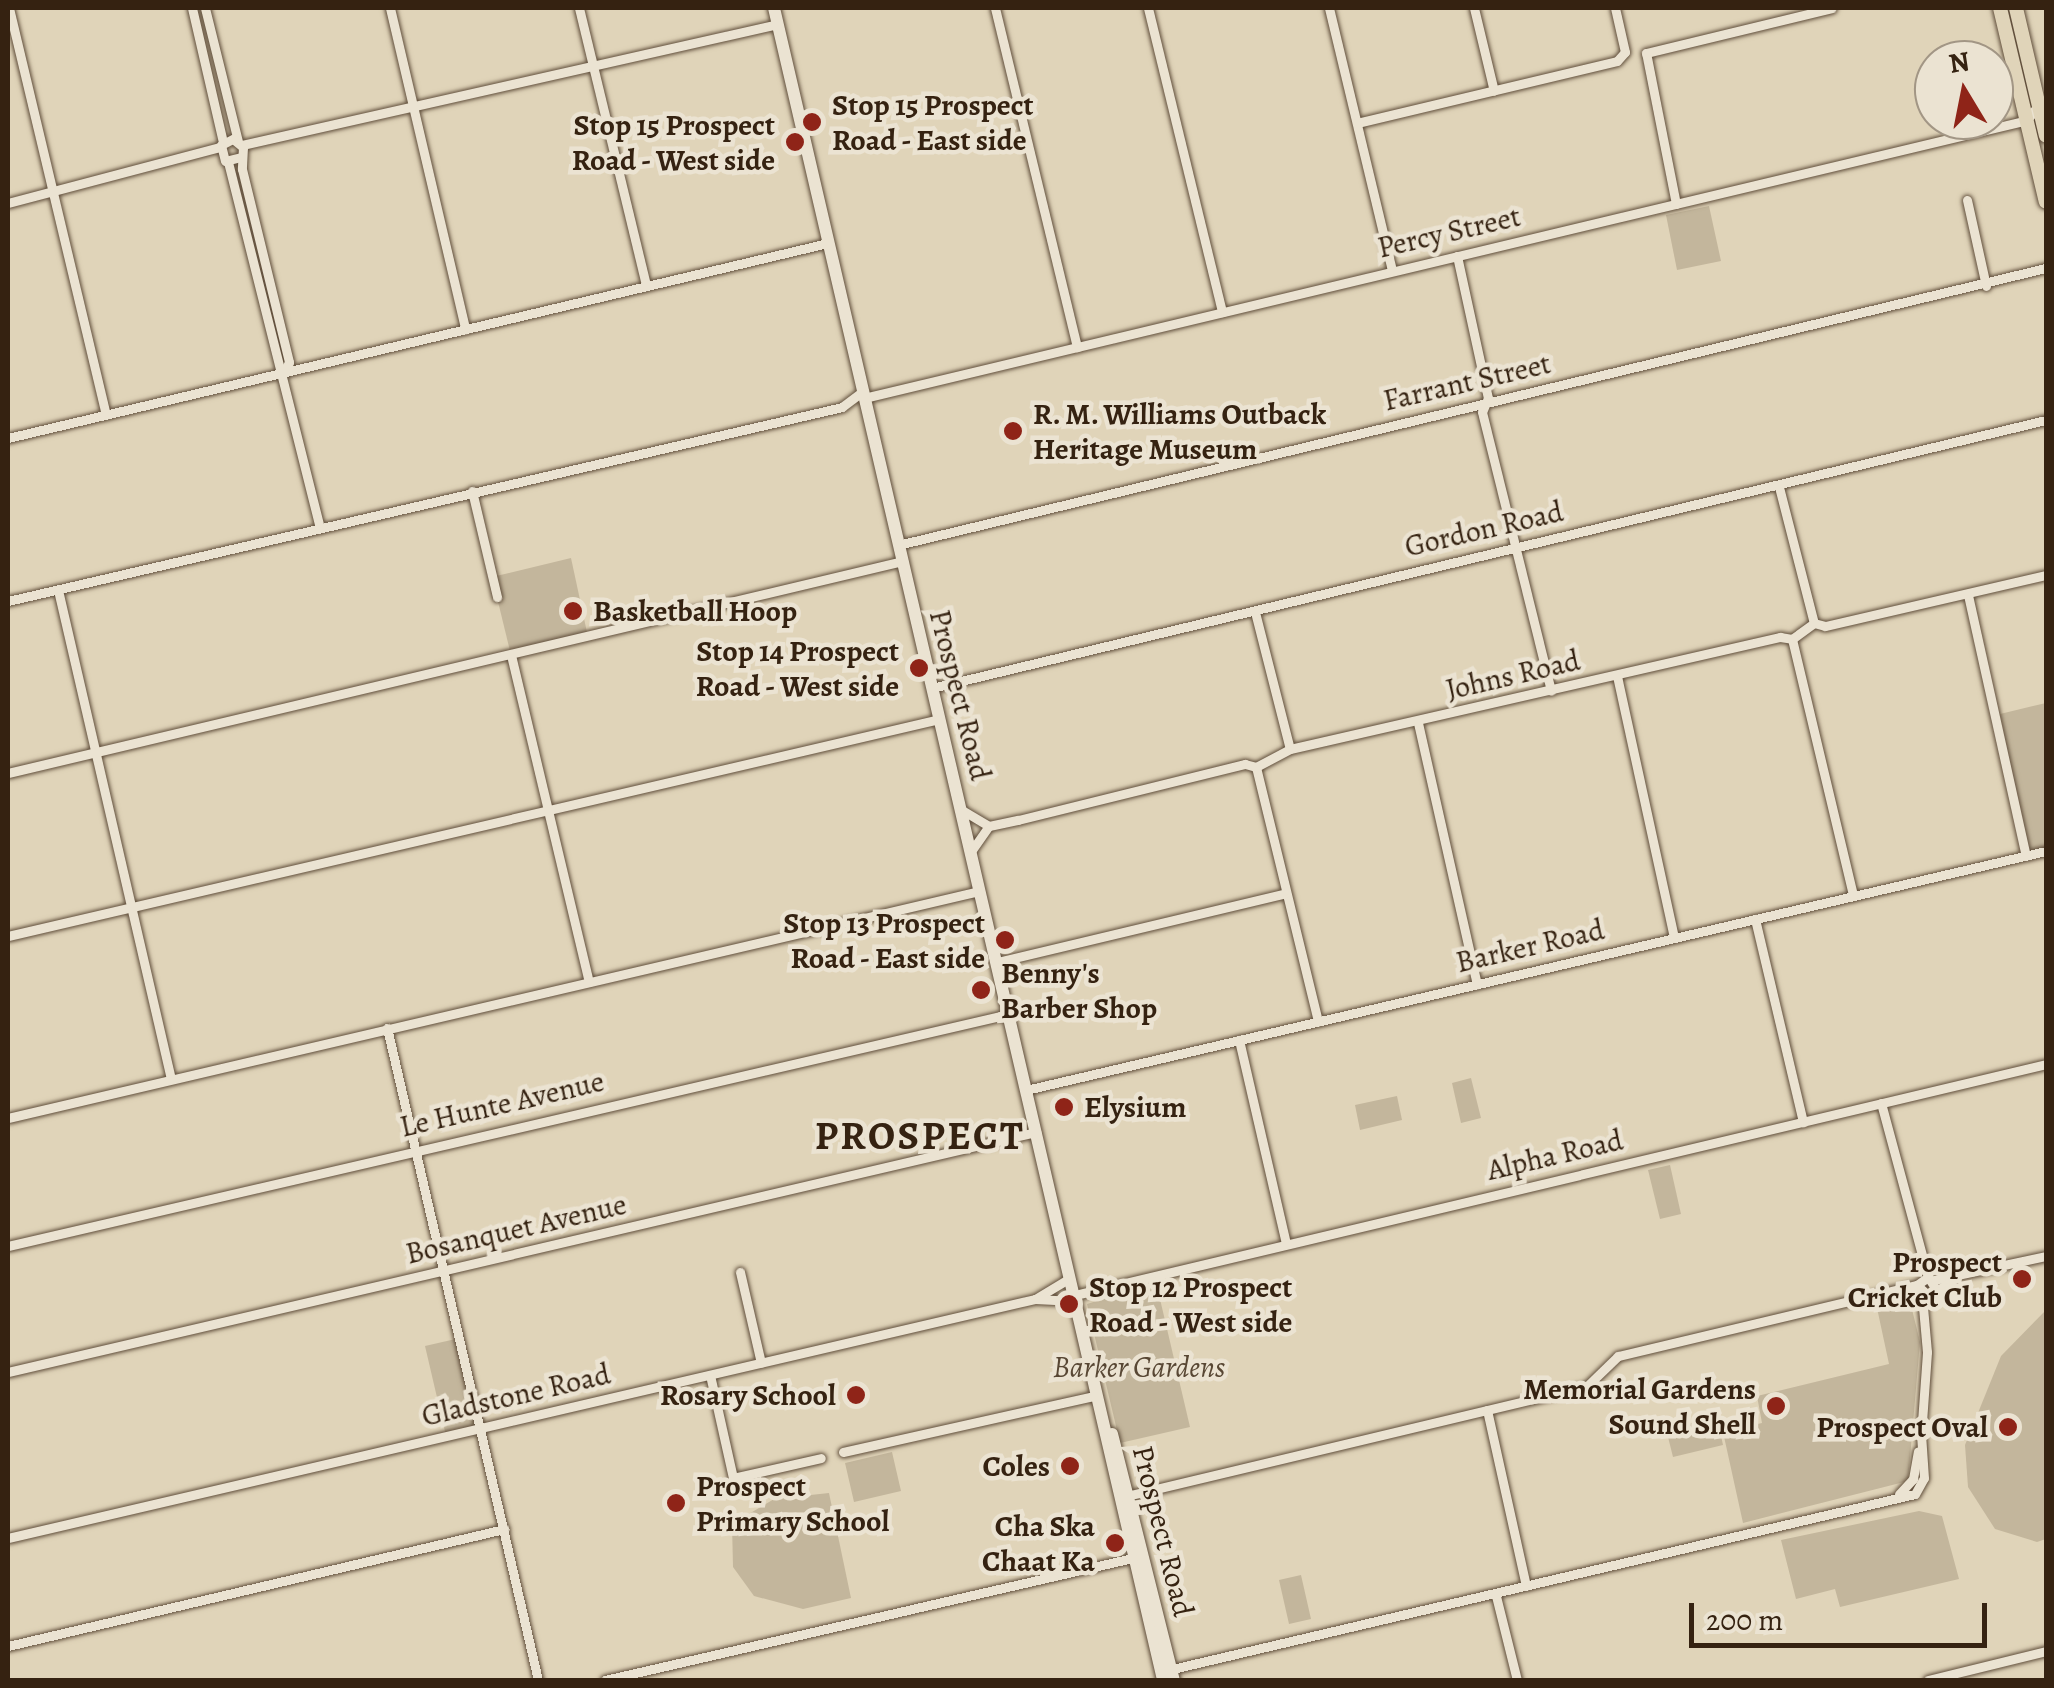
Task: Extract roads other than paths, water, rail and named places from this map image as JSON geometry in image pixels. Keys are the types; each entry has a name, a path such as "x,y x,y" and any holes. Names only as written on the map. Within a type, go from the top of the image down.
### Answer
{"highway":[{"path":"2000,8 2046,202"},
{"path":"2016,8 2046,128"}],"main road":[{"name":"Prospect Road","path":"774,8 1097,1395 1167,1675"}],"street":[{"path":"9,8 106,414"},
{"path":"192,8 276,365 284,372 320,527"},
{"path":"204,8 241,149 289,362 284,372"},
{"path":"390,8 465,329"},
{"path":"579,8 646,286"},
{"path":"995,8 1076,347"},
{"path":"1148,8 1222,312"},
{"path":"1330,8 1392,271"},
{"path":"1474,8 1494,90"},
{"path":"1357,123 1618,61 1625,52 1615,8"},
{"path":"1676,204 1644,57 1650,50 1832,8"},
{"path":"8,203 778,24"},
{"path":"2026,120 2039,104"},
{"name":"Percy Street","path":"864,400 2026,120"},
{"path":"2033,144 2046,128"},
{"path":"224,152 241,149"},
{"path":"1967,200 1986,286"},
{"path":"8,438 828,242"},
{"path":"1457,256 1484,405 1552,691"},
{"name":"Farrant Street","path":"898,545 2043,272"},
{"path":"8,601 864,400"},
{"path":"842,407 864,400"},
{"name":"Gordon Road","path":"932,688 2046,420"},
{"path":"1779,487 1814,623"},
{"path":"472,491 496,597"},
{"path":"8,772 902,561"},
{"name":"Johns Road","path":"989,826 1245,764 1256,767 1290,749 1418,723 1780,636 1792,639 1814,623 1825,626 2046,575"},
{"path":"58,590 171,1079"},
{"path":"1968,595 2026,856"},
{"path":"1255,612 1290,749"},
{"path":"1792,639 1852,896"},
{"path":"511,655 589,982"},
{"path":"1618,676 1674,938"},
{"path":"8,936 940,719"},
{"path":"1418,723 1477,984"},
{"path":"1256,767 1283,894 1318,1022"},
{"path":"962,810 989,826 972,850"},
{"name":"Barker Road","path":"1026,1090 2046,851"},
{"path":"8,1118 980,891"},
{"path":"997,962 1283,894"},
{"path":"1755,919 1803,1122"},
{"name":"Le Hunte Avenue","path":"8,1246 1009,1014"},
{"path":"388,1028 538,1680"},
{"path":"1239,1040 1286,1244"},
{"name":"Alpha Road","path":"1076,1298 1286,1244 2046,1064"},
{"path":"1167,1675 1892,1497 1914,1479 1921,1434 1926,1287 1881,1103"},
{"name":"Bosanquet Avenue","path":"8,1372 1036,1132"},
{"path":"1125,1497 1587,1386 1618,1356 2046,1256"},
{"path":"740,1272 761,1363"},
{"name":"Gladstone Road","path":"1036,1299 1070,1278"},
{"name":"Gladstone Road","path":"8,1538 1036,1299 1076,1298"},
{"path":"710,1376 734,1478 821,1458"},
{"path":"843,1452 1097,1395"},
{"path":"1487,1410 1526,1586"},
{"path":"8,1646 504,1529"},
{"path":"606,1680 1139,1557"},
{"path":"1496,1596 1517,1680"},
{"path":"1928,1680 1955,1677 2046,1650"}],"place":[{"name":"Stop 15 Prospect Road - East side","path":"812,122"},
{"name":"Stop 15 Prospect Road - West side","path":"795,142"},
{"name":"R. M. Williams Outback Heritage Museum","path":"1013,431"},
{"name":"Basketball Hoop","path":"573,611"},
{"name":"Stop 14 Prospect Road - West side","path":"919,668"},
{"name":"Stop 13 Prospect Road - East side","path":"1005,940"},
{"name":"Benny's Barber Shop","path":"981,990"},
{"name":"Elysium","path":"1064,1107"},
{"name":"Prospect Cricket Club","path":"2022,1279"},
{"name":"Stop 12 Prospect Road - West side","path":"1069,1304"},
{"name":"Rosary School","path":"856,1395"},
{"name":"Memorial Gardens Sound Shell","path":"1776,1406"},
{"name":"Prospect Oval","path":"2008,1427"},
{"name":"Coles","path":"1070,1466"},
{"name":"Prospect Primary School","path":"676,1503"},
{"name":"Cha Ska Chaat Ka","path":"1115,1543"}],"district":[{"name":"PROSPECT","path":"920,1136"}],"park label":[{"name":"Barker Gardens","path":"1139,1367"}]}
